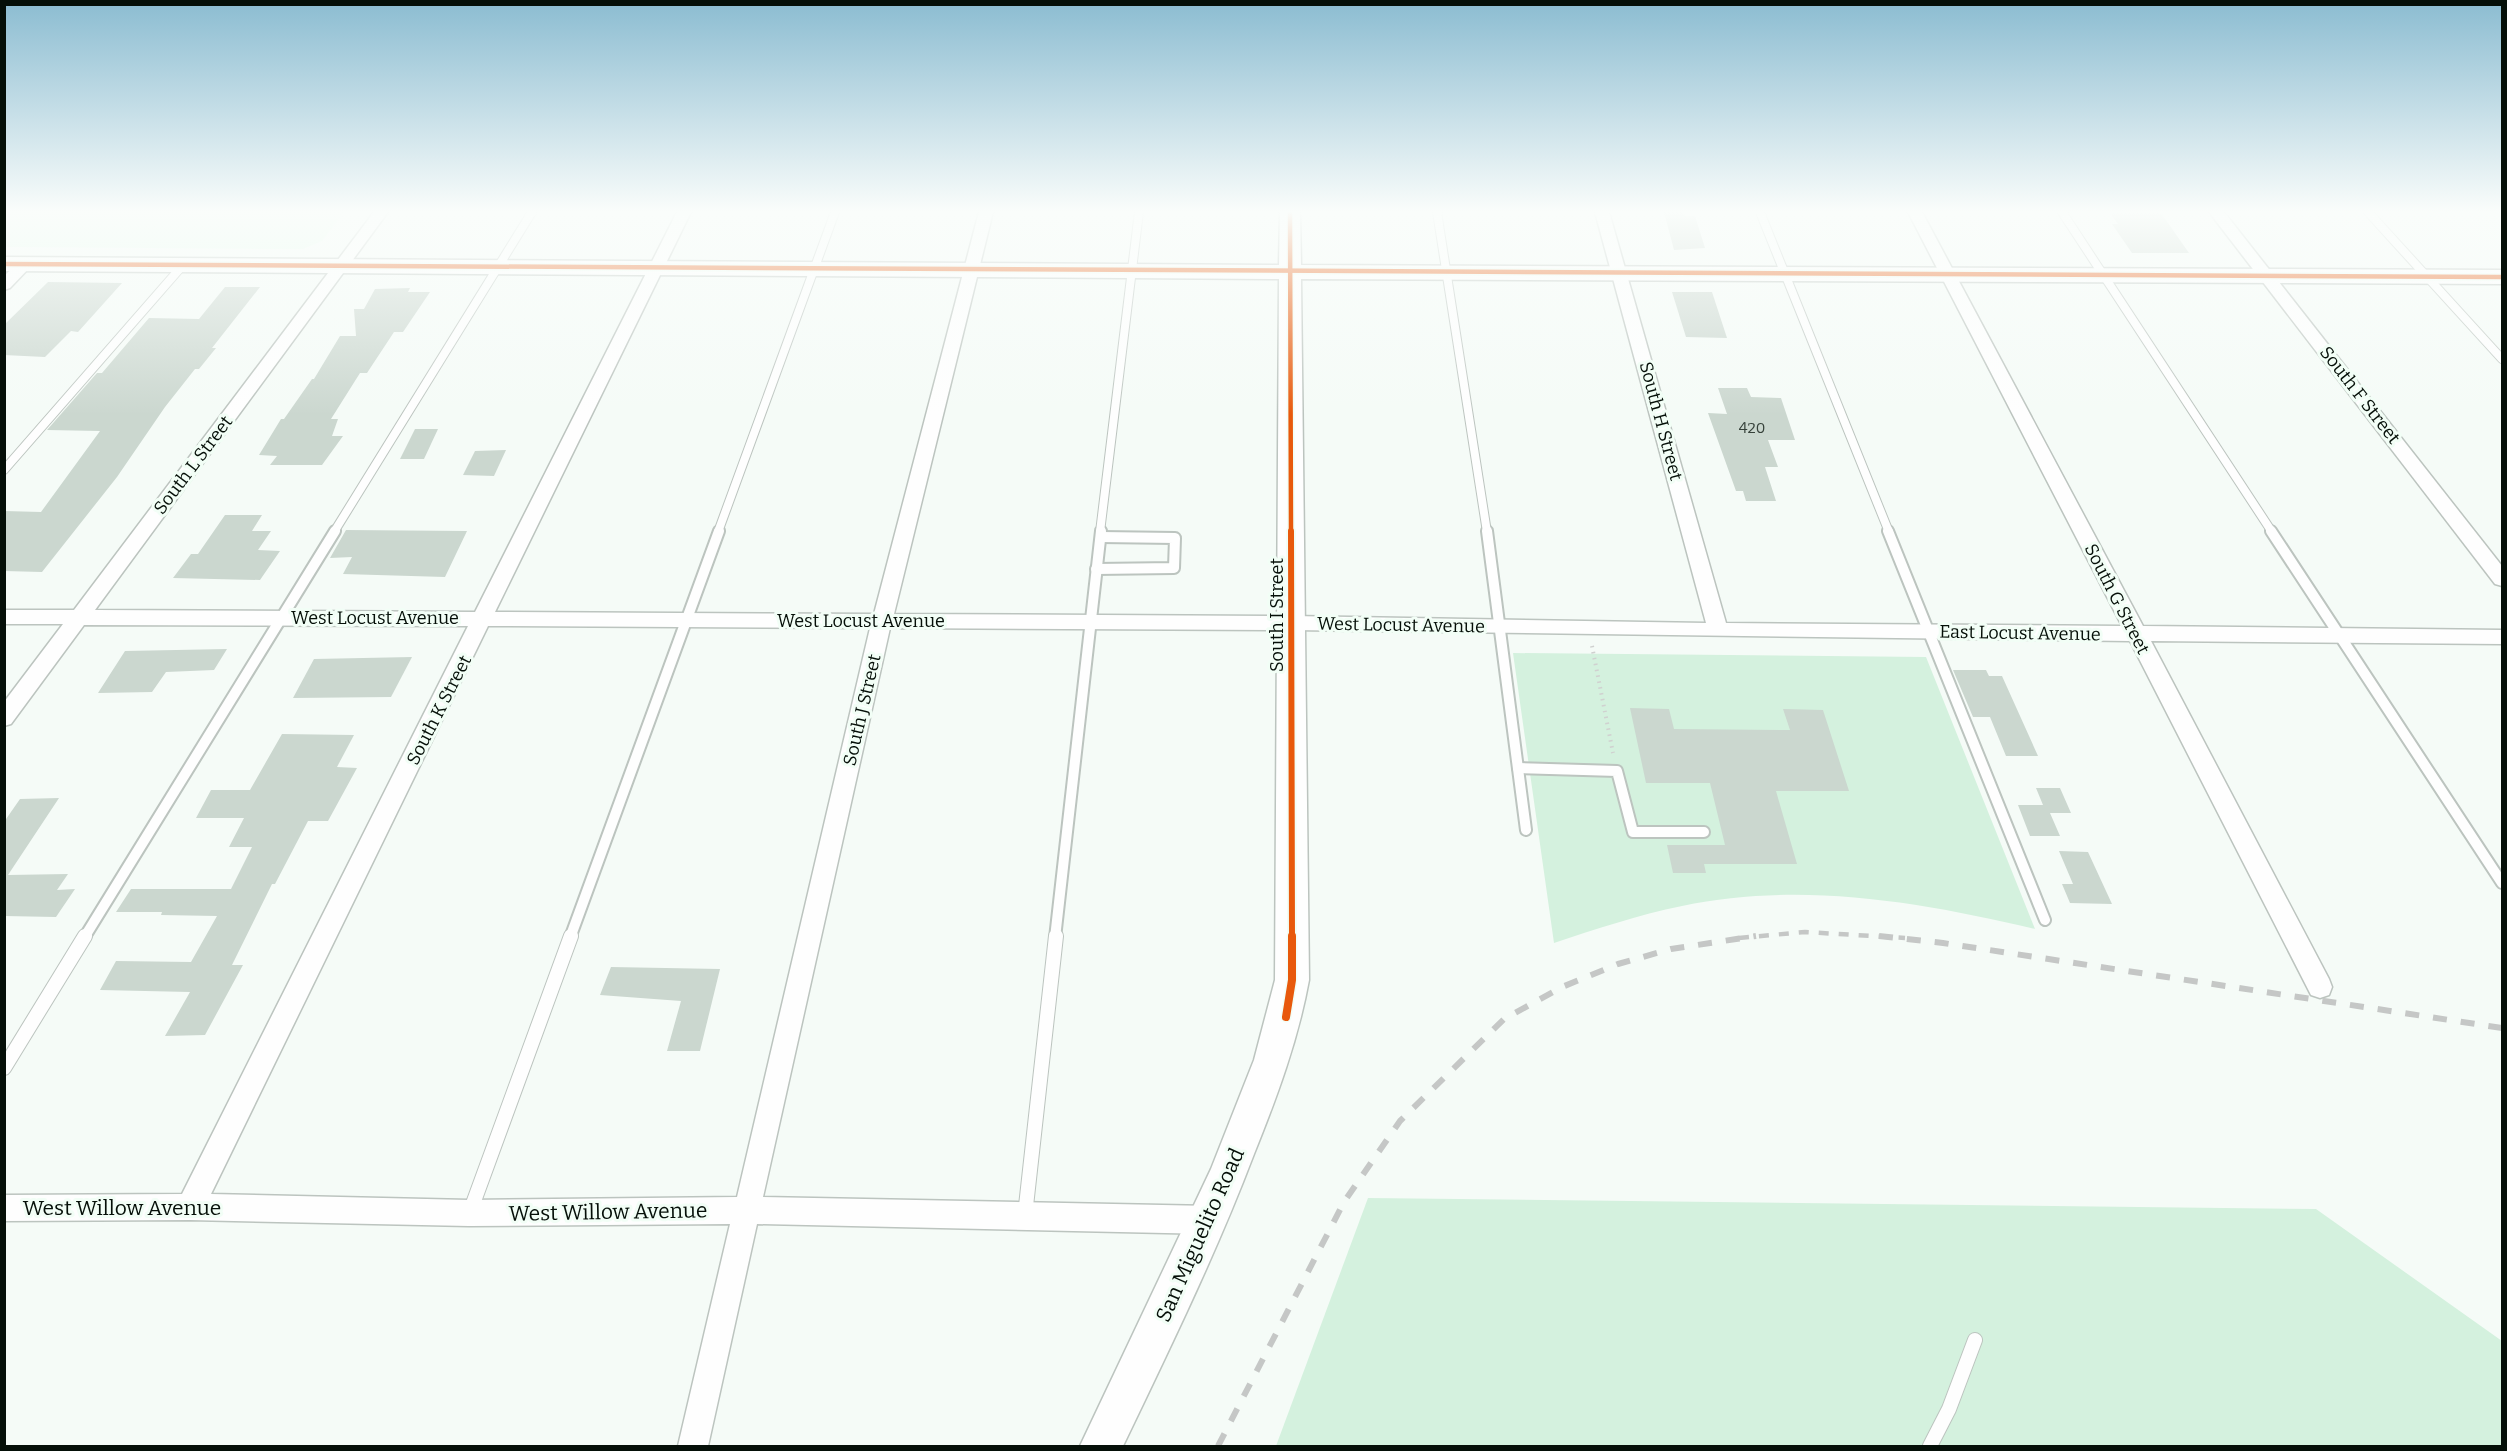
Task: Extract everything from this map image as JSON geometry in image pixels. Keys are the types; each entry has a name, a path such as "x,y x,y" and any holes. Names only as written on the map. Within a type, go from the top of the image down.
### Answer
{"street":[{"name":"South L Street","path":"4,718 331,280"},
{"name":"South K Street","path":"190,1208 651,280"},
{"name":"South J Street","path":"693,1446 882,621 970,280"},
{"name":"South I Street","path":"1286,1017 1292,980 1291,280"},
{"name":"South H Street","path":"1622,280 1718,630"},
{"name":"South G Street","path":"1952,280 2320,987"},
{"name":"South F Street","path":"2271,280 2502,579"},
{"name":"West Locust Avenue","path":"4,617 1292,623 1718,630"},
{"name":"East Locust Avenue","path":"1718,630 2502,638"},
{"name":"San Miguelito Road","path":"1101,1446 1210,1220 1268,1072 1286,1017"},
{"name":"West Willow Avenue","path":"4,1208 190,1208 470,1213 748,1210 1210,1220"}],"lane":[{"path":"4,470 170,280"},
{"path":"4,1068 490,280"},
{"path":"470,1213 811,280"},
{"path":"1026,1215 1096,569 1131,280"},
{"path":"1446,280 1501,627 1526,831"},
{"path":"1788,280 2045,920"},
{"path":"2105,280 2502,883"},
{"path":"2431,280 2502,359"},
{"path":"1096,569 1174,568 1175,538 1101,537"},
{"path":"1518,768 1617,771 1633,832 1704,832"},
{"path":"1930,1446 1949,1409 1975,1340"}],"path":[{"path":"1589,628 1617,771"}],"shaded area":[{"path":"1513,653 1926,657 2035,929 1904,903 1815,895 1771,895 1682,906 1554,943"},
{"path":"1368,1198 2316,1209 2502,1341 2502,1446 1276,1446"}],"building":[{"path":"48,282 122,283 78,332 71,331 45,357 4,355 4,325"},
{"path":"225,287 260,287 212,348 216,348 199,369 195,369 165,407 117,477 42,572 4,571 4,511 41,512 100,431 47,430 97,373 102,373 149,318 199,319"},
{"path":"410,288 408,292 430,292 403,332 394,332 367,373 360,373 331,419 338,419 332,436 343,436 322,465 270,465 277,456 259,455 281,419 284,419 314,379 340,336 356,336 354,309 364,309 375,289"},
{"path":"1672,292 1712,292 1727,338 1686,337"},
{"path":"1718,388 1747,388 1751,397 1781,398 1795,440 1768,440 1778,467 1765,467 1776,501 1746,501 1743,491 1736,491 1708,413 1727,414"},
{"path":"415,429 438,429 424,459 400,459"},
{"path":"506,450 494,476 463,475 475,451"},
{"path":"225,515 262,515 252,531 271,531 258,550 280,551 260,580 173,578 191,554 198,554"},
{"path":"346,530 467,531 445,577 343,574 352,557 330,558"},
{"path":"227,649 214,670 166,672 152,692 98,693 125,651"},
{"path":"412,657 391,697 293,698 314,659"},
{"path":"1953,670 1986,670 1989,676 2002,676 2038,756 2006,756 1990,717 1973,717"},
{"path":"1630,708 1669,709 1674,729 1790,730 1783,709 1823,710 1849,791 1776,791 1797,864 1704,864 1706,873 1673,873 1667,845 1725,845 1710,783 1646,783"},
{"path":"282,734 354,735 337,767 357,768 328,821 308,821 275,884 272,884 232,965 243,965 205,1035 165,1036 190,992 100,990 116,961 191,962 217,916 161,915 162,912 116,912 131,889 231,889 252,847 229,847 244,818 196,818 211,790 250,790"},
{"path":"2036,788 2060,788 2071,813 2050,813 2060,836 2030,836 2018,805 2043,805"},
{"path":"59,798 8,875 68,874 57,890 75,889 56,917 4,916 4,822 20,799"},
{"path":"2059,851 2088,852 2112,904 2070,903 2062,884 2073,884"},
{"path":"611,967 720,969 700,1051 667,1051 681,1001 600,995"}],"railway":[{"path":"1749,937 1805,932 1888,937"},
{"path":"1749,937 1756,936"},
{"path":"1879,936 1888,937"},
{"path":"1218,1446 1344,1202 1400,1121 1504,1019 1562,987 1618,964 1671,949 1749,937"},
{"path":"1739,938 1749,937"},
{"path":"1888,937 1905,938"},
{"path":"1888,937 1943,943 2502,1028"}],"cycle path":[{"path":"1286,1017 1292,980 1290,280"}]}
